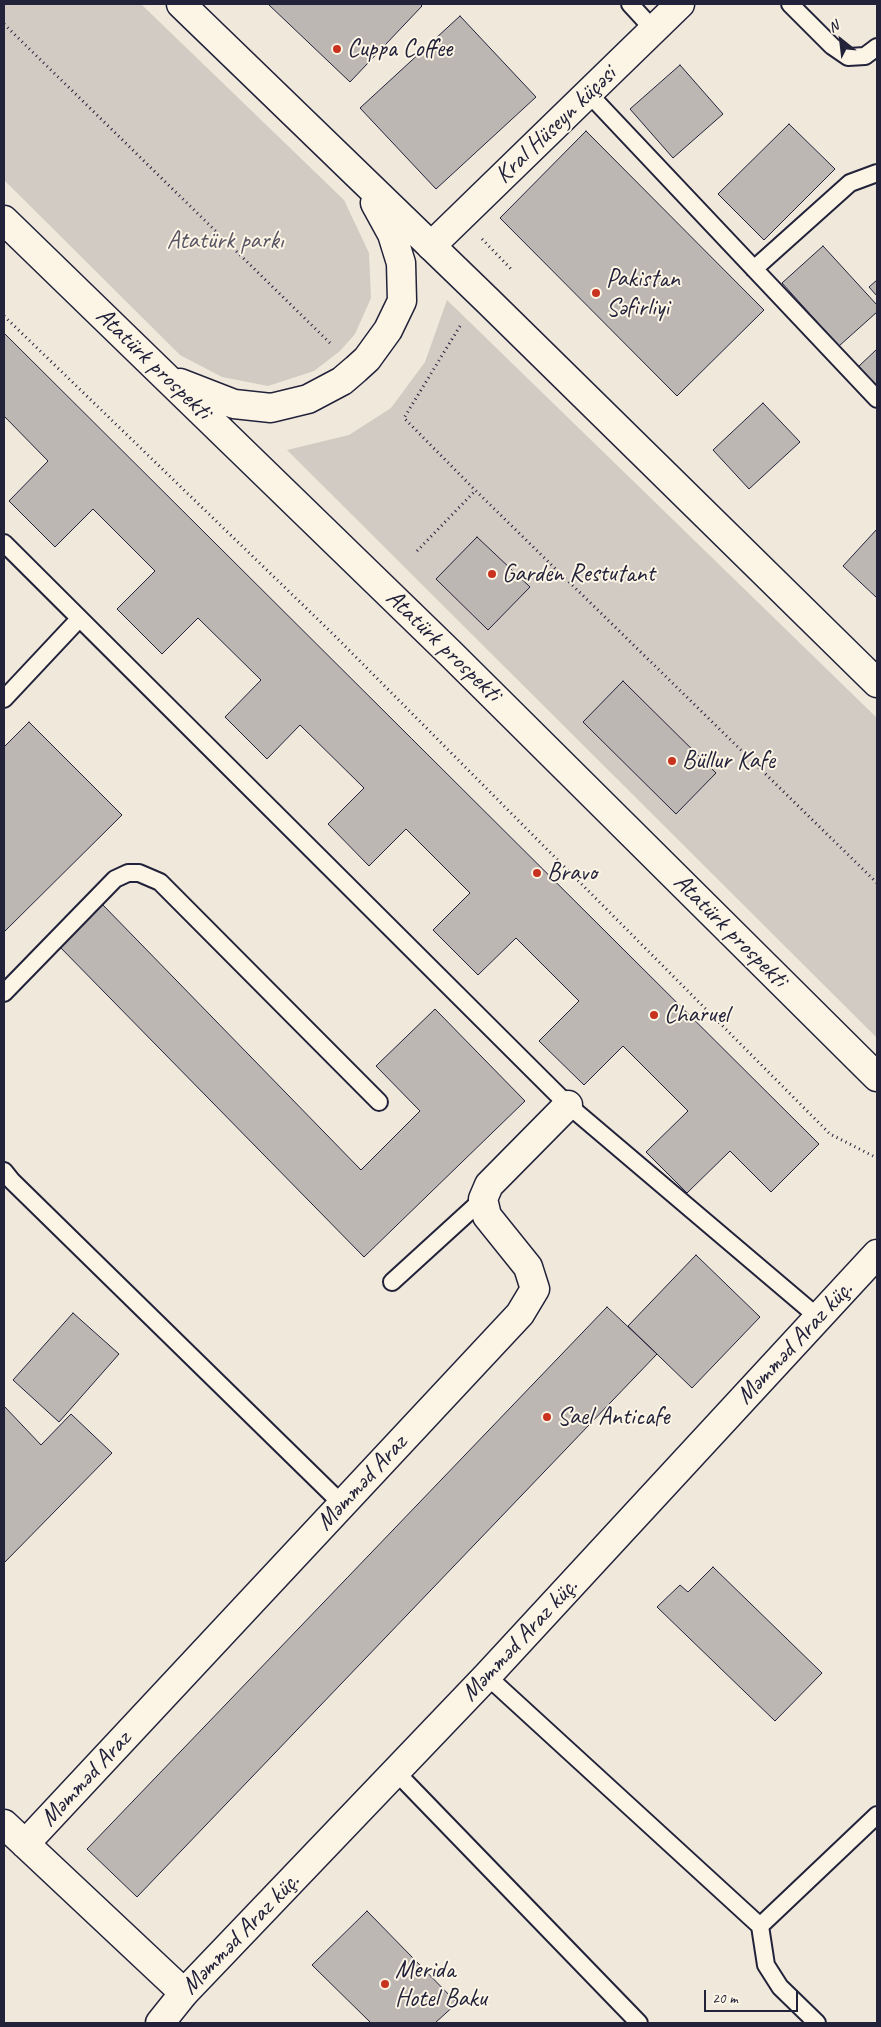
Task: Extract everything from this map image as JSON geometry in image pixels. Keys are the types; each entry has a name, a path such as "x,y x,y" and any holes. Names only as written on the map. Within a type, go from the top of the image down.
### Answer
{"main road":[{"path":"181,4 877,683"},
{"name":"Kral Hüseyn küçəsi","path":"169,379 234,404 272,408 308,399 342,380 367,358 388,330 417,269 431,246 680,4"},
{"path":"362,179 392,234 401,263 402,301"},
{"name":"Atatürk prospekti","path":"4,220 466,668 877,1077"},
{"path":"483,1198 489,1185 568,1105"},
{"name":"Məmməd Araz","path":"25,1844 520,1314 535,1289 528,1268 487,1216 483,1198"},
{"name":"Məmməd Araz küç.","path":"162,2022 184,1993 487,1676 877,1254"},
{"path":"4,1824 184,1993"}],"lane":[{"path":"630,4 654,29"},
{"path":"790,4 832,46 848,57 865,56 877,47"},
{"path":"589,94 877,399"},
{"path":"754,269 850,183 877,173"},
{"path":"4,543 568,1105 819,1318"},
{"path":"4,699 79,619"},
{"path":"4,992 115,879 128,874 139,873 160,882 379,1102"},
{"path":"4,1171 12,1181 342,1504"},
{"path":"392,1282 483,1198"},
{"path":"487,1676 760,1926 766,1965 780,1987 817,2023"},
{"path":"396,1772 631,2020"},
{"path":"760,1926 877,1815"}],"path":[{"path":"4,24 330,343"},
{"path":"461,217 512,270"},
{"path":"4,316 333,634 830,1134 877,1158"},
{"path":"460,326 404,418 476,491 877,883"},
{"path":"417,551 476,491"}],"green space":[{"name":"Atatürk parkı","path":"4,4 141,4 344,200 369,253 371,298 355,334 340,351 314,371 268,386 222,377 180,355 4,180"},
{"path":"447,300 877,718 877,1038 287,450 349,435 391,408 425,362"}],"building":[{"path":"268,4 420,4 422,6 350,82"},
{"path":"460,16 536,97 436,189 360,108"},
{"path":"680,65 723,114 673,158 630,109"},
{"path":"789,124 835,169 764,240 718,194"},
{"path":"586,131 764,310 677,396 500,218"},
{"path":"823,246 877,305 877,312 839,346 782,283"},
{"path":"877,280 877,296 869,287"},
{"path":"4,333 819,1144 771,1192 730,1151 687,1193 646,1152 688,1111 623,1046 584,1085 539,1041 579,1001 516,938 478,975 433,930 470,893 406,829 369,866 328,824 364,788 300,725 267,759 225,717 261,680 198,618 162,654 117,609 155,571 93,509 55,547 9,501 48,461 4,416"},
{"path":"877,349 877,387 858,367"},
{"path":"763,403 800,442 749,489 713,450"},
{"path":"877,529 877,598 843,566"},
{"path":"477,537 530,587 488,630 436,579"},
{"path":"623,681 716,773 676,814 583,722"},
{"path":"29,722 122,815 4,932 4,747"},
{"path":"101,903 361,1170 420,1111 376,1066 435,1009 525,1101 364,1257 58,945"},
{"path":"696,1255 760,1317 692,1388 628,1326"},
{"path":"607,1307 657,1354 137,1897 87,1849"},
{"path":"73,1313 119,1354 59,1422 13,1380"},
{"path":"4,1406 41,1445 71,1414 112,1453 4,1563"},
{"path":"713,1567 822,1673 775,1721 657,1607 680,1585 688,1592"},
{"name":"Merida Hotel Baku","path":"367,1911 457,2003 435,2023 371,2023 312,1965"}],"place":[{"name":"Cuppa Coffee","path":"337,49"},
{"name":"Pakistan Səfirliyi","path":"596,293"},
{"name":"Garden Restutant","path":"492,574"},
{"name":"Büllur Kafe","path":"672,761"},
{"name":"Bravo","path":"537,873"},
{"name":"Charuel","path":"654,1015"},
{"name":"Sael Anticafe","path":"547,1417"},
{"name":"Merida Hotel Baku","path":"385,1984"}]}
